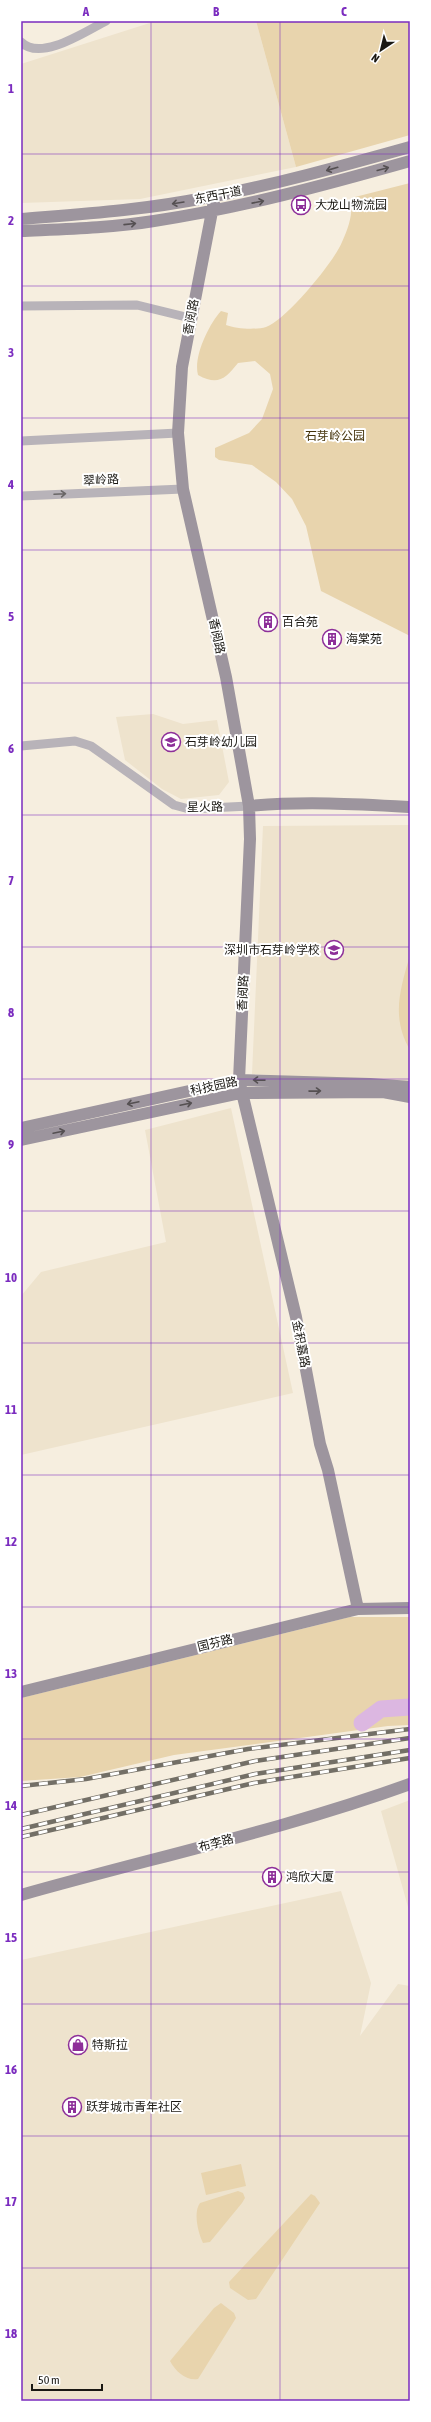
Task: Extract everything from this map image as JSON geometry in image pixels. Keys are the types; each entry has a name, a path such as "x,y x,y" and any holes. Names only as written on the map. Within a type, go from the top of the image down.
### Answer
{"main road":[{"name":"东西干道","path":"21,219 104,212 215,196 308,176 410,147"},
{"name":"东西干道","path":"21,231 152,222 275,199 410,161"},
{"name":"香阅路","path":"215,196 190,318 182,368 178,433 183,489 226,677 249,806 250,839 239,1080"},
{"path":"21,212 104,212"},
{"path":"21,238 104,226"},
{"name":"星火路","path":"249,806 282,803 321,803 410,807"},
{"name":"科技园路","path":"21,1128 239,1080 355,1083 410,1087"},
{"name":"金积嘉路","path":"239,1080 296,1317 320,1444 328,1470 358,1608"},
{"name":"科技园路","path":"21,1140 242,1093 383,1092 410,1097"},
{"name":"国芬路","path":"21,1692 358,1608 410,1608"},
{"name":"布李路","path":"21,1895 104,1871 223,1842 410,1784"}],"street":[{"path":"21,42 32,48 55,47 106,21"},
{"path":"21,306 137,305 190,318"},
{"path":"21,440 178,433"},
{"name":"翠岭路","path":"21,496 183,489"},
{"name":"星火路","path":"21,746 75,741 91,746 174,805 189,809 249,806"}],"shaded area":[{"path":"156,21 256,21 296,167 140,199 21,203 21,64"},
{"name":"石芽岭幼儿园","path":"153,714 183,724 217,720 229,782 219,795 181,799 162,789 125,760 116,717"},
{"name":"深圳市石芽岭学校","path":"410,825 410,1083 252,1074 263,826"},
{"path":"231,1108 293,1393 21,1455 21,1296 41,1272 166,1242 145,1130"},
{"path":"410,1800 410,1914 381,1811"},
{"path":"341,1891 371,1983 360,2036 398,1984 410,1986 410,2401 21,2401 21,1960"}],"green space":[{"path":"256,21 410,21 410,135 296,167"},
{"name":"石芽岭公园","path":"410,183 410,636 321,591 306,526 292,499 276,482 252,465 219,460 215,457 215,448 249,433 262,419 273,389 270,374 255,361 238,363 225,377 216,380 211,380 198,375 197,368 203,341 216,317 221,311 228,313 226,325 246,329 257,329 266,327 275,322 297,302 330,263 342,242 350,220 351,198"},
{"path":"410,955 410,1050 404,1038 401,1026 399,1003 403,980"},
{"path":"350,1617 410,1617 410,1725 388,1726 174,1755 80,1777 21,1781 21,1698"},
{"path":"241,2164 246,2186 206,2195 201,2173"},
{"path":"238,2191 243,2193 245,2198 242,2203 210,2242 203,2243 199,2234 197,2217 200,2203"},
{"path":"311,2194 315,2196 320,2203 256,2299 248,2300 230,2288 229,2282"},
{"path":"221,2303 234,2313 236,2318 198,2379 189,2379 178,2372 170,2361 214,2308"}],"waterway":[{"path":"362,1723 381,1709 410,1707"}],"railway":[{"path":"21,1786 86,1779 248,1749 410,1729"},
{"path":"21,1815 255,1761 410,1738"},
{"path":"21,1829 255,1774 410,1750"},
{"path":"21,1837 254,1783 410,1758"}],"place":[{"name":"大龙山物流园","path":"301,205"},
{"name":"百合苑","path":"268,622"},
{"name":"海棠苑","path":"332,639"},
{"name":"石芽岭幼儿园","path":"171,742"},
{"name":"深圳市石芽岭学校","path":"334,950"},
{"name":"鸿欣大厦","path":"272,1877"},
{"name":"特斯拉","path":"78,2045"},
{"name":"跃芽城市青年社区","path":"72,2107"}]}
